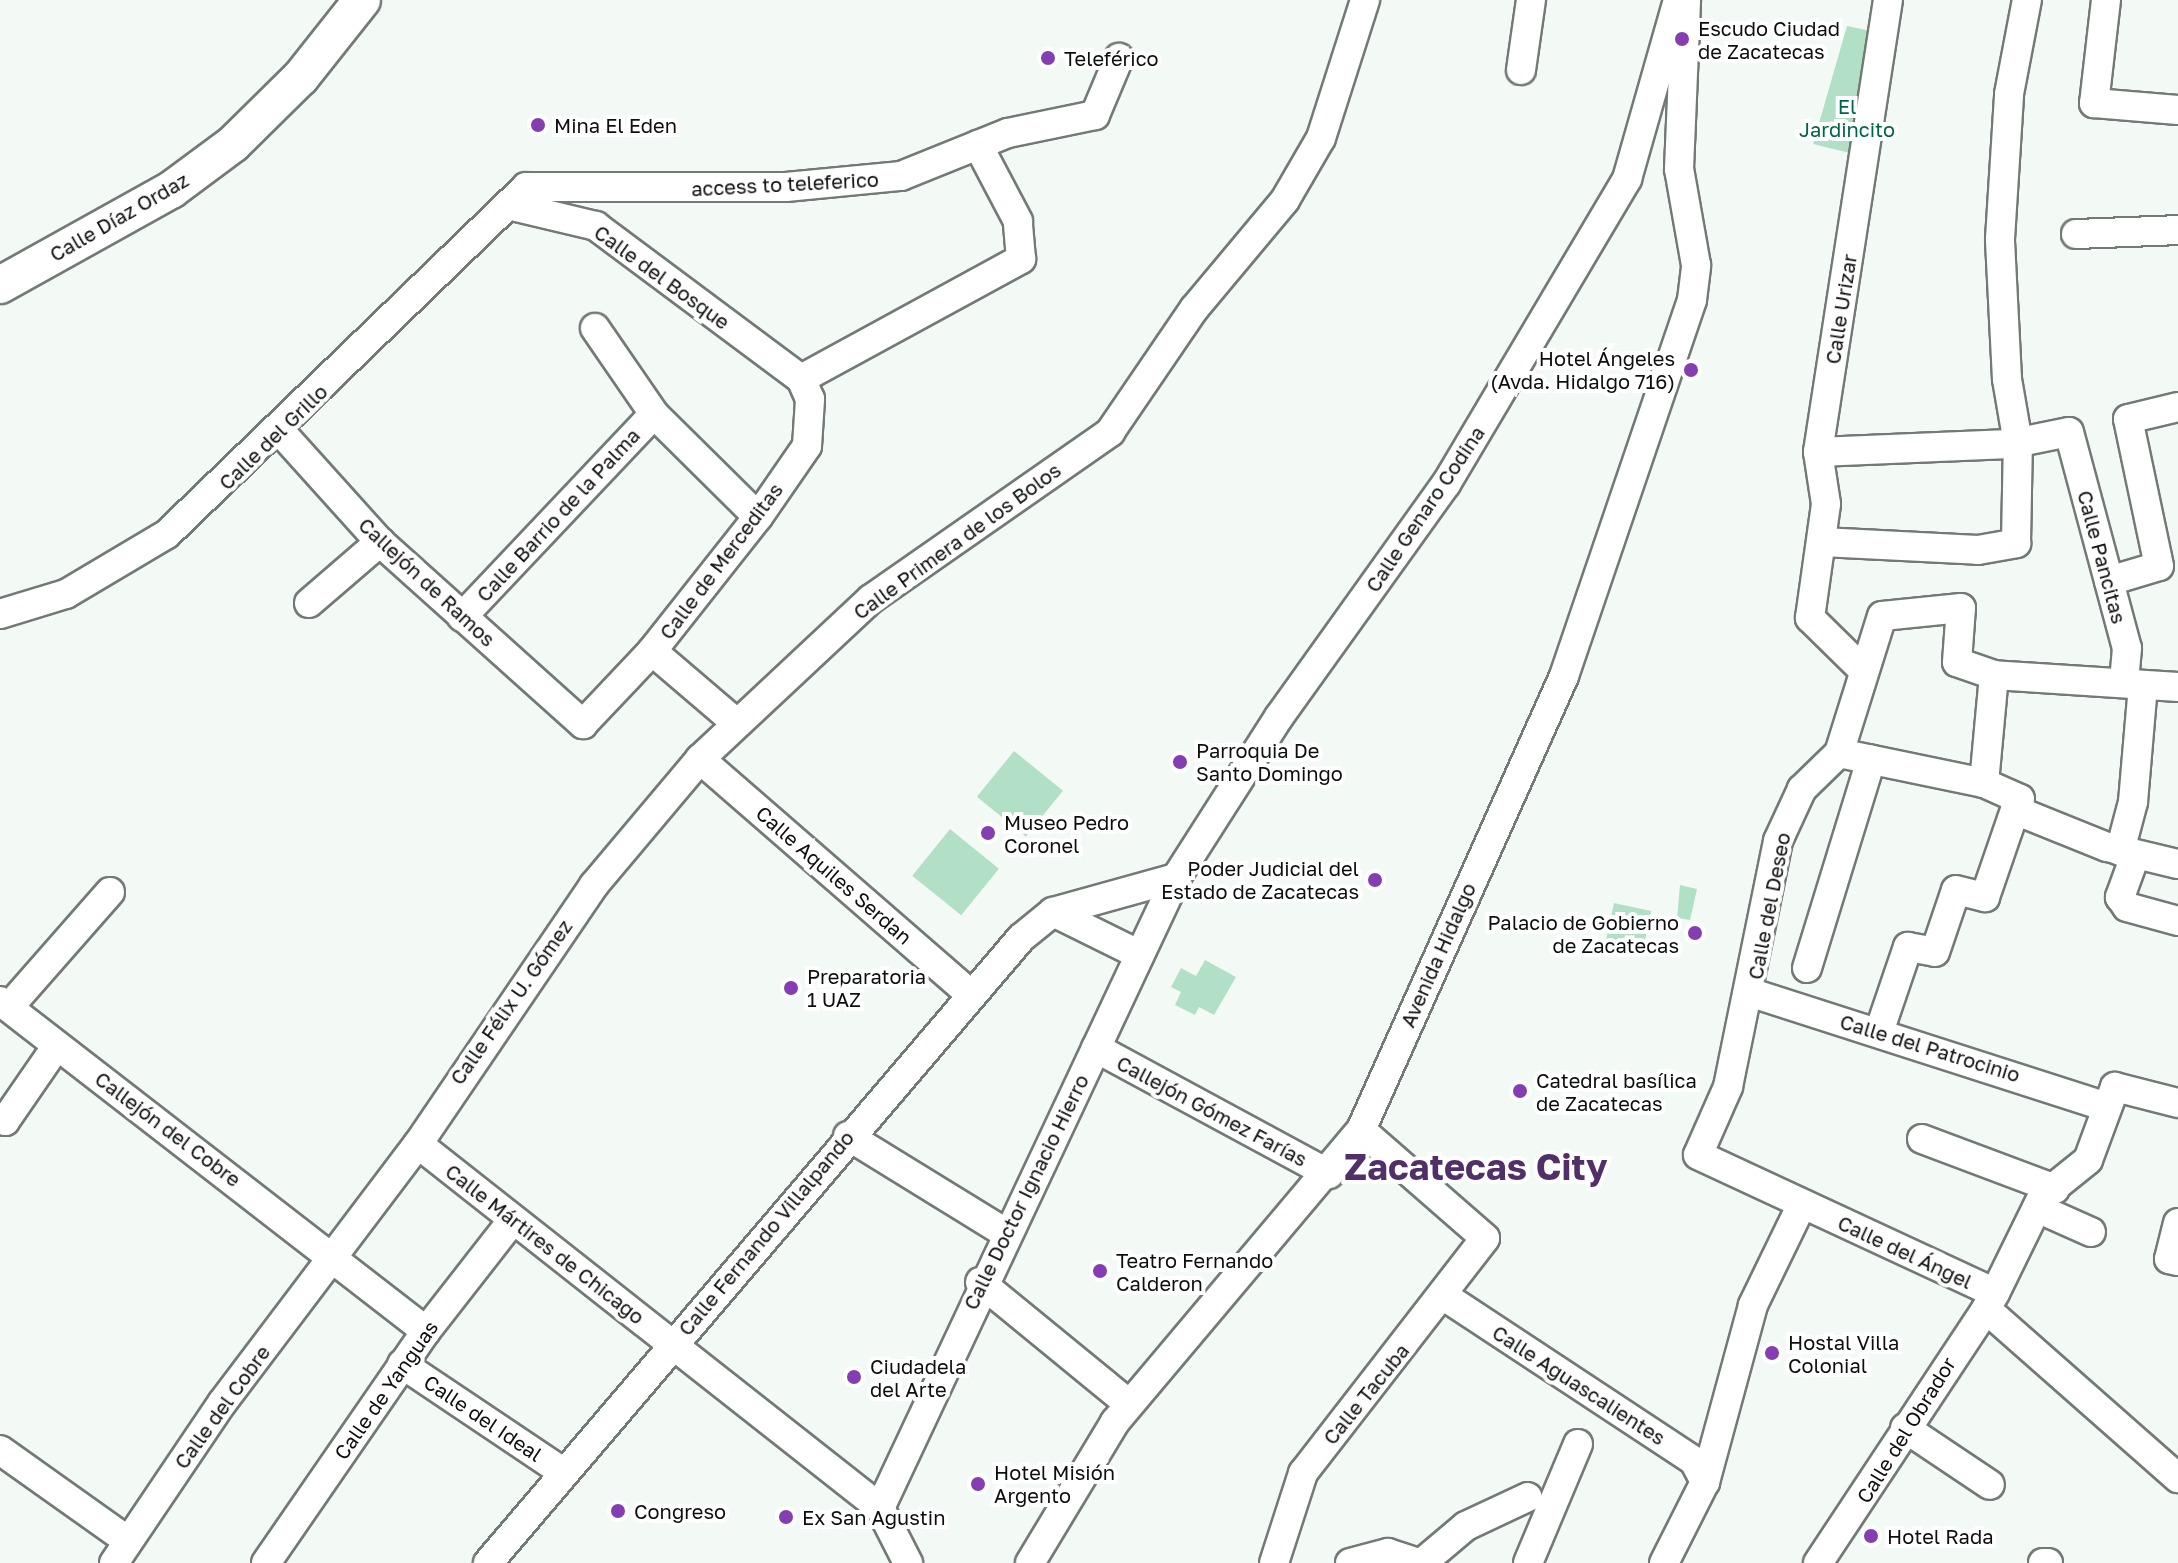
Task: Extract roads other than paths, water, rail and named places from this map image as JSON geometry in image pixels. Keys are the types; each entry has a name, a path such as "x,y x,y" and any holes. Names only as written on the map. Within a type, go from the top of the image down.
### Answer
{"main road":[{"name":"Calle Díaz Ordaz","path":"0,285 171,190 233,144 301,77 362,0"}],"street":[{"name":"Calle Primera de los Bolos","path":"700,759 735,722 871,599 1110,432 1194,309 1285,200 1321,138 1365,0"},
{"path":"1521,70 1531,0"},
{"name":"Calle Genaro Codina","path":"1176,878 1279,717 1446,484 1627,179 1678,0"},
{"name":"Avenida Hidalgo","path":"1030,1563 1129,1404 1329,1174 1361,1130 1564,676 1641,461 1696,265 1679,169 1686,0"},
{"name":"Calle Urizar","path":"1864,671 1810,618 1822,542 1818,452 1888,0"},
{"path":"1822,542 1978,550 2016,543 2018,443 2007,379 2000,239 2009,94 2027,0"},
{"path":"2106,0 2094,103 2178,110"},
{"name":"access to teleferico","path":"508,205 526,187 543,184 679,190 901,176 978,145 1095,115 1119,58"},
{"path":"801,379 1021,259 1018,221 978,145"},
{"name":"Calle del Bosque","path":"508,205 596,226 801,379"},
{"name":"Calle del Grillo","path":"1,613 31,609 127,564 280,431 508,205"},
{"path":"2076,234 2178,230"},
{"path":"595,328 654,414 758,517"},
{"name":"Calle de Merceditas","path":"583,724 652,651 758,517 811,436 801,379"},
{"path":"2109,581 2159,566 2128,419 2178,407"},
{"name":"Calle Barrio de la Palma","path":"462,617 654,414"},
{"name":"Callejón de Ramos","path":"280,431 380,542 583,724"},
{"name":"Calle Pancitas","path":"2018,443 2069,432 2134,684 2133,802 2120,897 2127,907 2178,921"},
{"path":"1818,452 2018,443"},
{"path":"309,603 380,542"},
{"name":"Calle del Deseo","path":"1698,1155 1728,1087 1752,993 1778,841 1802,789 1839,753 1882,616 1961,608 1957,662 1994,675"},
{"path":"652,651 735,722"},
{"path":"1984,783 1994,675 2178,687"},
{"path":"1839,753 1984,783 2020,799 1985,897 1956,890 1935,952 1908,947 1879,1032"},
{"name":"Calle Aquiles Serdan","path":"700,759 968,992"},
{"name":"Calle Félix U. Gómez","path":"336,1256 418,1144 594,885 700,759"},
{"path":"1807,968 1871,760"},
{"path":"2015,810 2127,853 2178,864"},
{"path":"1053,912 1176,878"},
{"name":"Calle Doctor Ignacio Hierro","path":"880,1508 980,1282 1176,878"},
{"path":"4,1004 110,892"},
{"path":"1053,912 1138,954"},
{"name":"Calle Fernando Villalpando","path":"488,1563 968,992 1053,912"},
{"name":"Calle del Patrocinio","path":"1752,993 2107,1107"},
{"name":"Callejón del Cobre","path":"4,1004 56,1047 336,1256"},
{"path":"2,1119 56,1047"},
{"name":"Callejón Gómez Farías","path":"1096,1048 1329,1174"},
{"path":"2046,1198 2088,1160 2115,1087 2178,1103"},
{"name":"Calle Tacuba","path":"1274,1563 1303,1473 1444,1296 1485,1238 1361,1130"},
{"path":"848,1136 1004,1232"},
{"path":"1922,1139 2046,1198 2091,1232"},
{"name":"Calle Mártires de Chicago","path":"418,1144 880,1508"},
{"name":"Calle del Ángel","path":"1698,1155 1802,1204 1991,1301 2178,1478"},
{"name":"Calle del Obrador","path":"1824,1559 1905,1428 1991,1301 2046,1198"},
{"path":"1664,1563 1705,1482 1753,1305 1802,1204"},
{"name":"Calle de Yanguas","path":"266,1563 402,1364 512,1221"},
{"path":"2178,1223 2169,1259 2178,1261"},
{"path":"336,1256 426,1331"},
{"name":"Calle del Cobre","path":"121,1552 336,1256"},
{"path":"980,1282 1129,1404"},
{"name":"Calle Aguascalientes","path":"1444,1296 1694,1461 1705,1482"},
{"name":"Calle del Ideal","path":"402,1364 563,1472"},
{"path":"1905,1428 1990,1485"},
{"path":"1528,1563 1578,1444"},
{"path":"0,1450 121,1552"},
{"path":"1350,1563 1388,1553 1420,1563 1466,1526 1528,1497"},
{"path":"880,1508 908,1563"}],"place":[{"name":"Escudo Ciudad de Zacatecas","path":"1682,39"},
{"name":"Teleférico","path":"1048,58"},
{"name":"Mina El Eden","path":"538,125"},
{"name":"Hotel Ángeles (Avda. Hidalgo 716)","path":"1691,370"},
{"name":"Parroquia De Santo Domingo","path":"1180,762"},
{"name":"Museo Pedro Coronel","path":"988,833"},
{"name":"Poder Judicial del Estado de Zacatecas","path":"1375,880"},
{"name":"Palacio de Gobierno de Zacatecas","path":"1695,933"},
{"name":"Preparatoria 1 UAZ","path":"791,988"},
{"name":"Catedral basílica de Zacatecas","path":"1520,1091"},
{"name":"Teatro Fernando Calderon","path":"1100,1271"},
{"name":"Hostal Villa Colonial","path":"1772,1353"},
{"name":"Ciudadela del Arte","path":"854,1377"},
{"name":"Hotel Misión Argento","path":"978,1484"},
{"name":"Congreso","path":"618,1511"},
{"name":"Ex San Agustin","path":"786,1517"},
{"name":"Hotel Rada","path":"1871,1536"}],"district":[{"name":"Zacatecas City","path":"1476,1167"}],"park label":[{"name":"El Jardincito","path":"1847,118"}]}
